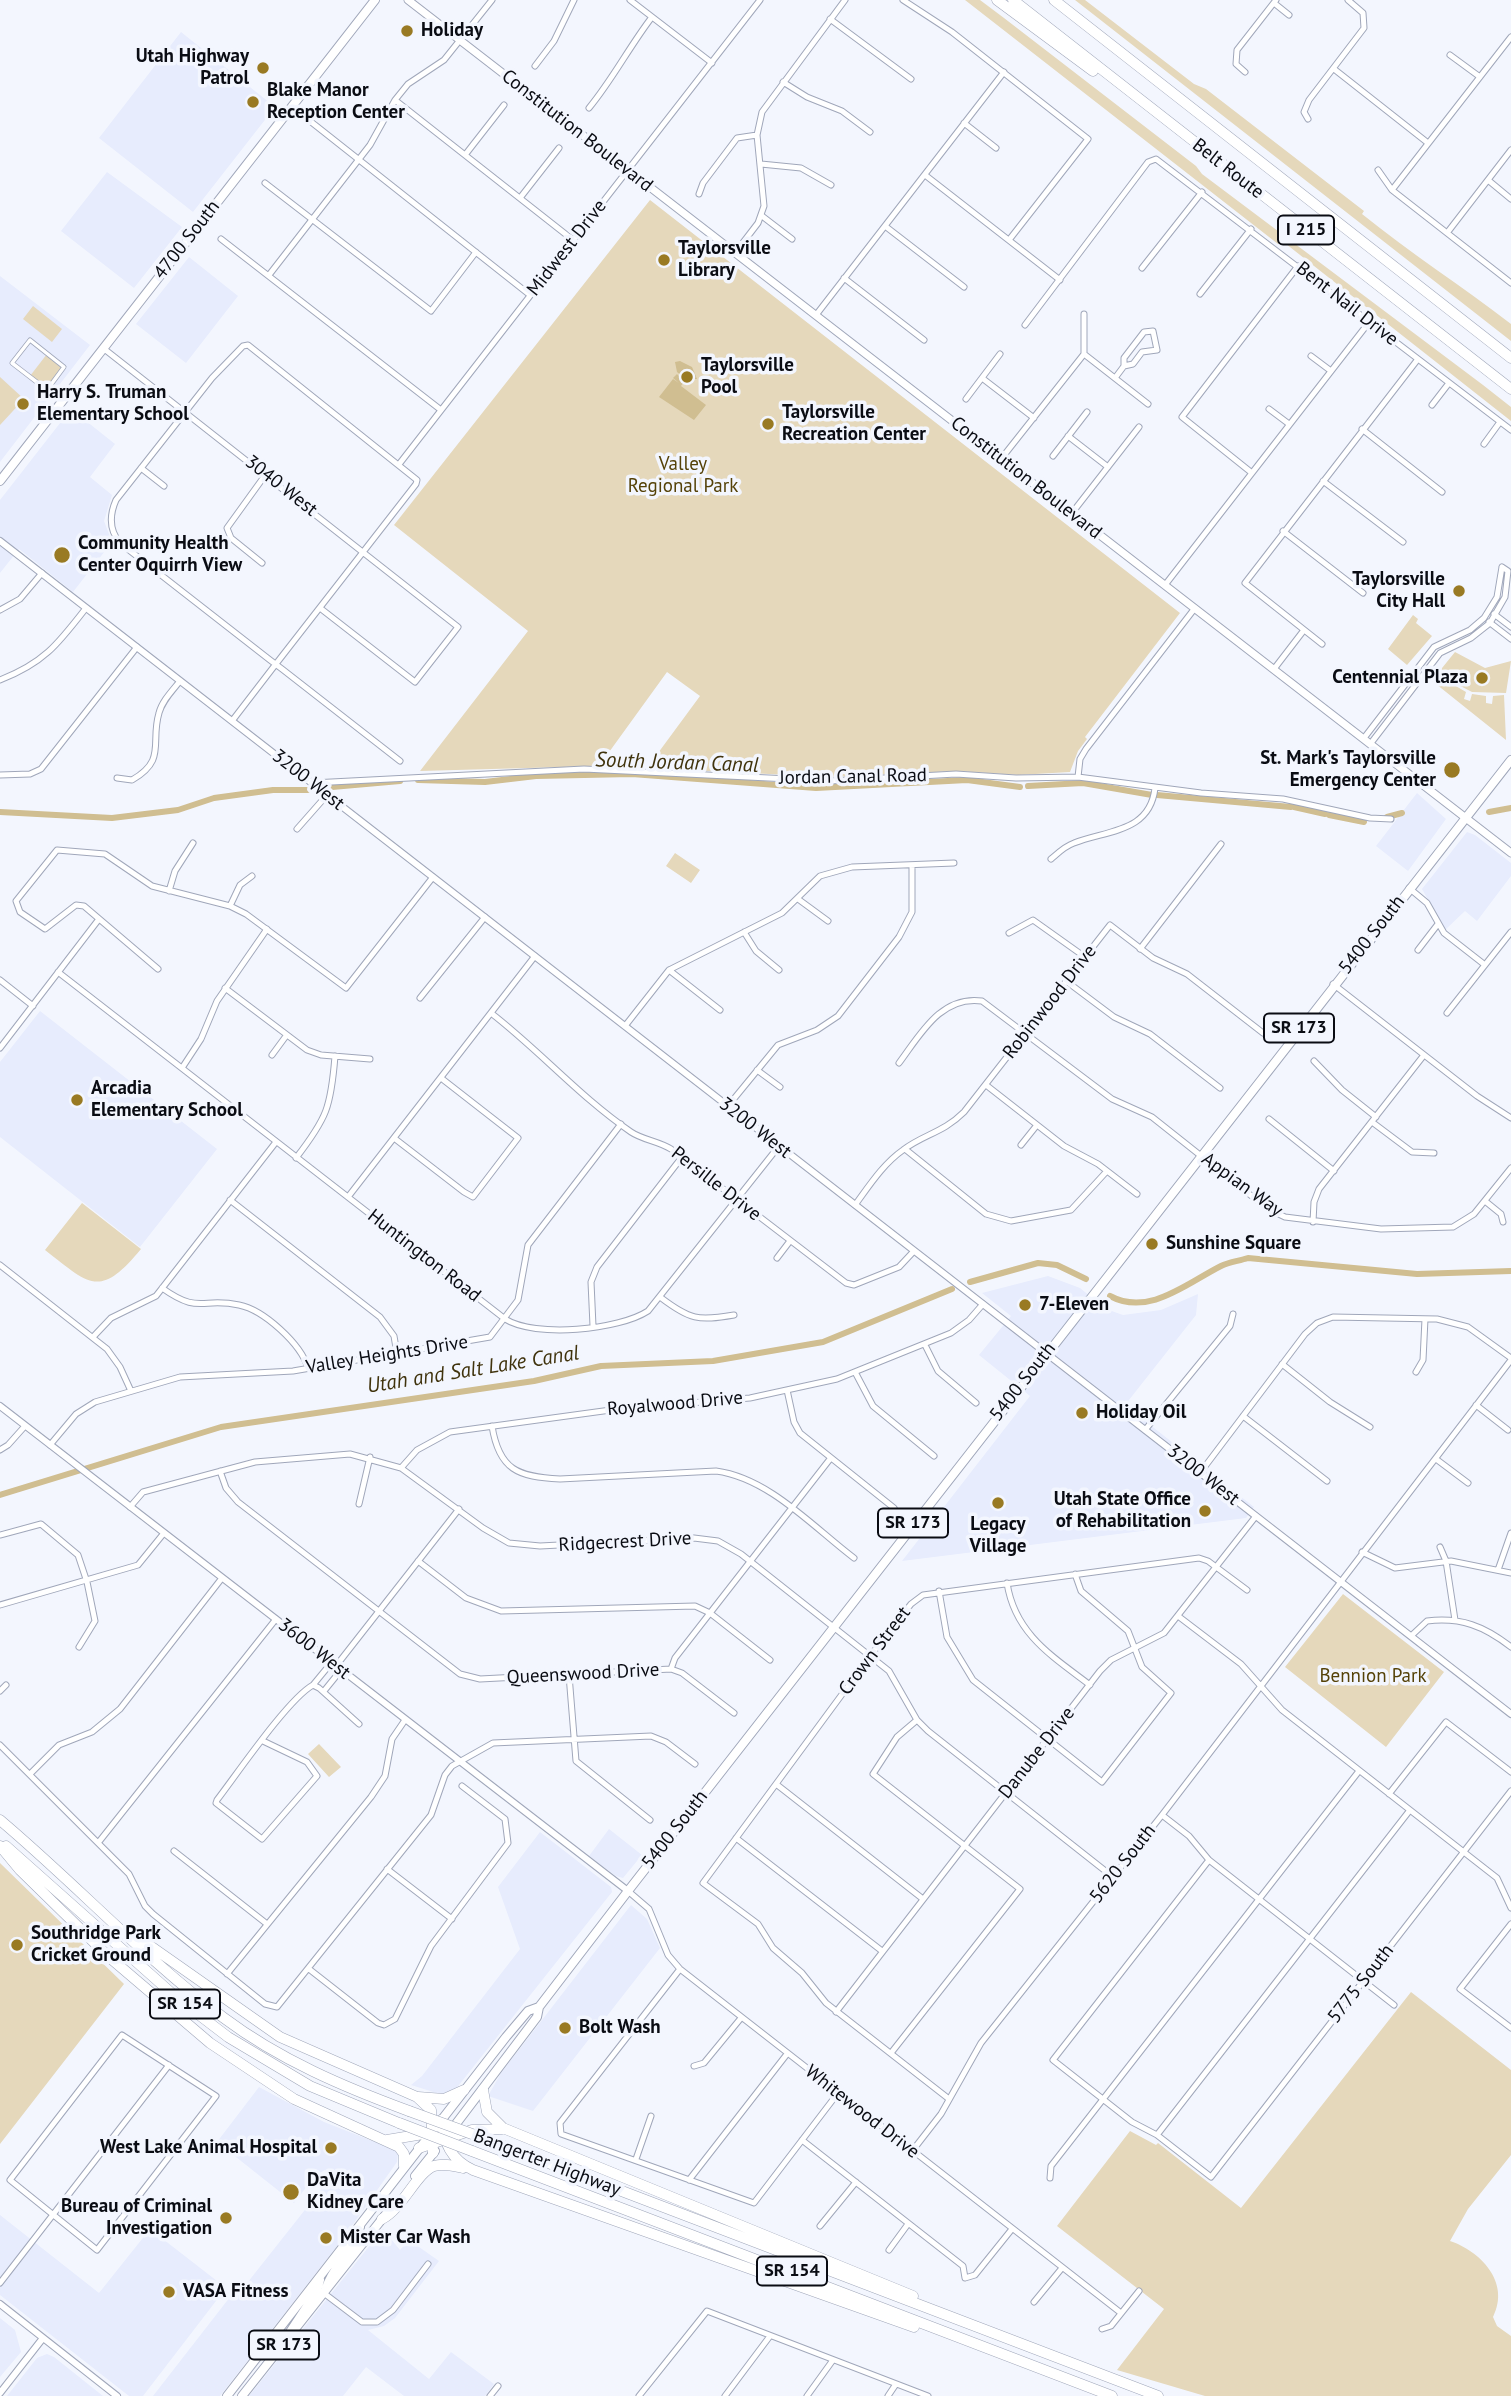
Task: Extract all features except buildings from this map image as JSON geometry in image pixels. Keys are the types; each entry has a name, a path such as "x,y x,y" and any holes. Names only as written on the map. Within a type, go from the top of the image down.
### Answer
{"highway":[{"path":"998,0 1079,61 1149,107"},
{"name":"Belt Route","path":"1013,0 1511,389"},
{"name":"Belt Route","path":"1054,0 1511,358"},
{"name":"Bangerter Highway","path":"0,1820 184,1986 241,2029 309,2070 410,2112 811,2262 1025,2347 1158,2396"},
{"path":"0,1844 20,1870 109,1957 210,2043 305,2105 387,2140 403,2151 404,2166"},
{"name":"Bangerter Highway","path":"0,1844 177,1998 228,2037 310,2086 399,2123 805,2276 1019,2363 1112,2396"},
{"path":"67,1881 156,1950 265,2028 310,2052 417,2097 444,2099 464,2091"},
{"path":"483,2090 484,2106 490,2117 509,2130 810,2251 1025,2347"},
{"path":"417,2097 431,2110 432,2142"},
{"path":"419,2148 432,2142 445,2129 509,2130"},
{"path":"445,2129 458,2162 473,2169 1019,2363"},
{"path":"387,2140 432,2142"},
{"path":"382,2219 395,2212 435,2166 473,2169"}],"main road":[{"name":"4700 South","path":"0,481 374,0"},
{"name":"Constitution Boulevard","path":"408,0 1511,853"},
{"name":"5400 South","path":"242,2396 382,2219 432,2142 483,2090 537,2017 539,2007 628,1891 1333,984 1511,760"},
{"name":"5400 South","path":"445,2129 464,2091 528,2011 539,2007"},
{"name":"SR 173","path":"227,2396 419,2148"},
{"path":"325,2294 330,2276 358,2237 361,2222"},
{"path":"282,2347 291,2327 317,2291 321,2275"}],"street":[{"path":"269,275 359,160 395,100 408,84 444,60 492,0"},
{"path":"535,65 554,41 574,0"},
{"path":"630,0 712,63"},
{"name":"Midwest Drive","path":"400,463 760,0"},
{"path":"735,253 762,216 765,197 757,135 762,112 845,0"},
{"path":"903,0 953,32 1088,139 1009,240"},
{"path":"1308,120 1304,112 1306,106 1364,28 1365,18 1348,0"},
{"path":"1245,72 1237,67 1235,56 1275,2 1289,15"},
{"path":"589,108 612,79 624,54 652,17"},
{"path":"830,19 911,79"},
{"path":"1392,190 1511,37"},
{"path":"1450,55 1480,77"},
{"path":"1334,69 1429,143"},
{"path":"816,315 1004,72"},
{"path":"783,82 807,97 842,111 870,132"},
{"path":"395,100 573,240"},
{"path":"465,155 504,105"},
{"path":"290,106 530,295"},
{"path":"964,123 996,148"},
{"path":"699,194 703,183 737,138 757,135"},
{"path":"520,198 559,148"},
{"path":"1447,233 1511,150"},
{"name":"Bent Nail Drive","path":"1060,280 1148,162 1160,160 1511,430"},
{"path":"761,164 801,168 831,185"},
{"path":"1378,170 1392,190 1511,282"},
{"path":"925,175 1060,280 1025,325"},
{"path":"1488,180 1511,199"},
{"path":"265,183 431,311 476,252"},
{"path":"1142,268 1202,192"},
{"path":"762,216 792,239"},
{"path":"885,226 964,288"},
{"path":"1200,294 1251,229"},
{"path":"221,239 441,410"},
{"path":"1251,473 1182,418 1298,266"},
{"path":"844,278 924,340"},
{"path":"1002,458 1084,354 1084,314"},
{"path":"1165,585 1370,321"},
{"path":"1115,378 1124,366 1124,358 1144,332 1153,331 1157,350 1142,352 1133,364 1124,366"},
{"path":"30,340 64,367 47,390 12,363 30,340"},
{"path":"232,721 276,664 320,608 416,484 416,476 247,345 212,378 141,468 112,509 112,530 120,543 276,664 400,761"},
{"name":"3040 West","path":"103,348 458,627 415,682 320,608"},
{"path":"965,399 1000,354"},
{"path":"1084,354 1148,404"},
{"path":"1311,356 1331,371"},
{"path":"1322,644 1245,583 1418,359"},
{"path":"982,378 1034,418"},
{"path":"1432,405 1449,383"},
{"path":"1269,409 1289,424"},
{"path":"1053,456 1087,412"},
{"path":"1483,444 1500,422"},
{"path":"1072,513 1139,427"},
{"path":"1362,429 1442,492"},
{"path":"1068,436 1108,467"},
{"path":"141,468 163,486"},
{"path":"262,563 231,538 228,528 266,474"},
{"path":"1323,481 1403,542"},
{"path":"1283,531 1363,593"},
{"name":"3200 West","path":"0,541 1511,1714"},
{"path":"1364,738 1434,647 1470,630 1484,618 1499,592 1502,567 1508,571 1509,582 1490,623 1471,638 1440,653 1371,743"},
{"path":"0,610 20,599 41,573"},
{"path":"0,680 26,670 50,653 86,608"},
{"path":"1078,777 1080,760 1086,749 1195,608"},
{"path":"1490,611 1511,627"},
{"path":"1484,618 1511,639"},
{"path":"1274,669 1304,630"},
{"path":"0,775 30,774 46,764 137,648"},
{"path":"117,779 132,780 150,765 157,749 159,713 180,681"},
{"name":"Jordan Canal Road","path":"312,783 584,769 830,781 956,774 1016,778 1078,777 1155,788 1283,799 1370,818 1391,819"},
{"path":"1051,859 1070,844 1094,836 1116,834 1134,822 1152,803 1155,788"},
{"path":"297,829 327,795"},
{"path":"169,891 176,871 193,843"},
{"path":"1140,948 1221,844"},
{"path":"158,969 80,905 45,929 16,909 18,898 57,850 105,854 142,881 169,891 230,906 267,929 346,988 433,877"},
{"path":"625,1026 669,970 782,913 814,881 834,870 954,863"},
{"path":"728,1106 778,1045 829,1024 899,937 912,912 912,865"},
{"path":"230,906 240,885 252,876"},
{"path":"1409,888 1427,903 1447,936 1485,965"},
{"path":"798,899 828,921"},
{"path":"420,998 485,917"},
{"path":"0,1048 99,919"},
{"path":"1009,933 1033,920 1085,957"},
{"path":"1418,950 1438,924"},
{"name":"Robinwood Drive","path":"855,1205 889,1162 905,1149 952,1124 986,1085 1110,925 1153,958 1187,974 1263,1033"},
{"path":"182,1068 201,1039 225,988 267,929"},
{"path":"744,932 761,956 779,970"},
{"path":"1447,1013 1511,932"},
{"path":"348,1197 535,956"},
{"path":"669,970 720,1010"},
{"name":"Huntington Road","path":"58,972 505,1319 530,1330 631,1321 648,1311 779,1146"},
{"path":"0,980 33,1006"},
{"path":"1066,981 1114,1017 1150,1034 1220,1088"},
{"path":"1333,984 1511,1118"},
{"path":"225,988 307,1050 370,1059"},
{"name":"Appian Way","path":"899,1063 934,1017 947,1007 973,1000 989,1004 1112,1099 1152,1117 1268,1209 1284,1217 1313,1222 1381,1229 1440,1229 1462,1223 1485,1201 1511,1168"},
{"name":"Persille Drive","path":"491,1013 568,1083 621,1124 682,1157 846,1283 854,1285 899,1267 914,1251"},
{"path":"272,1055 286,1036"},
{"path":"1313,1222 1317,1195 1424,1055"},
{"path":"296,1158 326,1117 331,1101 335,1056"},
{"path":"1314,1061 1342,1090 1412,1152 1434,1153"},
{"path":"757,1070 780,1087"},
{"path":"394,1138 473,1197 518,1138 441,1078"},
{"path":"986,1085 1064,1146 1107,1171 1137,1194"},
{"path":"1269,1119 1334,1171"},
{"name":"Valley Heights Drive","path":"50,1445 66,1425 86,1407 180,1377 308,1368 485,1339 505,1319 518,1300 528,1245 621,1124"},
{"path":"1021,1145 1037,1125"},
{"path":"93,1337 111,1318 150,1300 162,1288 276,1142"},
{"path":"905,1149 986,1213 1011,1221 1071,1210 1107,1171"},
{"path":"593,1326 591,1282 597,1267 682,1157"},
{"path":"230,1200 380,1317 394,1336 397,1354"},
{"path":"1485,1201 1501,1214 1503,1222"},
{"path":"777,1258 790,1241"},
{"path":"0,1265 93,1337 116,1360 131,1391"},
{"path":"162,1288 186,1303 237,1304 250,1308 298,1346 308,1368"},
{"path":"660,1297 690,1318 705,1320 734,1315"},
{"name":"Royalwood Drive","path":"401,1468 417,1450 438,1437 492,1426 618,1409 730,1402 855,1372 925,1345 960,1327 983,1304"},
{"path":"1145,1430 1230,1326 1233,1314"},
{"path":"1200,1473 1309,1330 1328,1318 1445,1320 1468,1327 1511,1359"},
{"path":"1416,1372 1423,1360 1425,1319"},
{"path":"925,1345 938,1371 976,1403"},
{"name":"5620 South","path":"913,2150 949,2099 981,2043 1162,1815 1511,1359"},
{"path":"1282,1364 1324,1397 1370,1427"},
{"path":"855,1372 873,1406 934,1456"},
{"path":"787,1390 800,1433 894,1508"},
{"path":"1476,1405 1508,1430"},
{"name":"3600 West","path":"0,1406 628,1891"},
{"path":"1243,1416 1327,1481"},
{"path":"0,1450 9,1445 25,1426"},
{"path":"492,1426 495,1447 503,1461 536,1477 560,1479 716,1471 754,1482 854,1558"},
{"name":"Ridgecrest Drive","path":"130,1507 144,1492 220,1471 255,1462 331,1454 370,1457 401,1468 498,1538 521,1545 706,1539 725,1545 750,1561 872,1655 900,1686 916,1720 1113,1877"},
{"path":"359,1504 370,1457"},
{"path":"1436,1458 1468,1483"},
{"name":"Queenswood Drive","path":"220,1471 226,1488 238,1502 452,1669 469,1678 671,1669 676,1658 710,1613 831,1459"},
{"path":"263,1741 307,1762 317,1776 262,1839 216,1803 263,1741 301,1693 313,1685 327,1668 336,1666 458,1510"},
{"name":"Danube Drive","path":"836,2011 1111,1660 1156,1639 1178,1616 1256,1516"},
{"path":"0,1535 41,1524 78,1555 95,1622 79,1647"},
{"path":"0,1605 87,1582 138,1565 164,1533"},
{"path":"1498,1570 1511,1533"},
{"path":"1440,1547 1446,1561 1455,1620"},
{"path":"1362,1552 1395,1568 1446,1561 1511,1573"},
{"name":"Crown Street","path":"836,2011 822,1999 802,1973 778,1954 758,1924 703,1883 917,1598 939,1591 1199,1558 1217,1567"},
{"path":"418,1561 466,1598 501,1611 688,1604 710,1613 771,1660"},
{"path":"1217,1567 1247,1590"},
{"path":"939,1591 947,1637 961,1665 974,1680 1102,1782 1171,1693 1142,1667 1128,1631 1081,1591 1075,1574"},
{"path":"30,1774 60,1745 93,1734 120,1709 222,1578"},
{"path":"1007,1583 1014,1613 1022,1627 1039,1645 1090,1685"},
{"path":"1178,1616 1241,1664 1282,1710 1497,1878 1508,1890 1511,1908"},
{"path":"98,1843 276,1619"},
{"path":"1411,1636 1427,1621 1455,1620 1486,1628 1511,1647"},
{"path":"324,1691 337,1675 336,1666"},
{"path":"671,1669 682,1673 734,1713"},
{"path":"569,1675 572,1739 574,1755 579,1765 650,1820"},
{"path":"0,1690 6,1685"},
{"path":"313,1685 324,1691 359,1724"},
{"path":"227,1974 267,1923 307,1880 371,1797 384,1776 392,1740 405,1720"},
{"path":"891,2053 1020,1889 873,1774 897,1737 916,1720"},
{"path":"1389,1794 1446,1721 1511,1772"},
{"path":"0,1745 129,1874 145,1906 153,1914 271,2007 282,2004 431,1815 445,1775 487,1745 651,1736 667,1742 695,1764"},
{"path":"1050,2178 1051,2166 1359,1772"},
{"path":"776,1784 923,1899"},
{"path":"309,1969 384,2025 395,2019 431,1946 508,1843 505,1819 462,1786"},
{"name":"5775 South","path":"1157,2135 1211,2177 1511,1791"},
{"path":"1209,1860 1053,2060 1136,2125 1157,2135 1410,1810"},
{"path":"1162,1815 1189,1836 1209,1860 1394,2005"},
{"path":"736,1838 881,1951"},
{"path":"174,1851 267,1923"},
{"path":"387,1869 452,1919"},
{"name":"Whitewood Drive","path":"628,1891 649,1909 668,1955 680,1969 1121,2313"},
{"path":"1511,1924 1460,1989 1511,2028"},
{"path":"680,1969 560,2123 561,2134 754,2203 838,2094"},
{"path":"836,2011 949,2099"},
{"path":"694,2066 704,2063 741,2018"},
{"path":"122,2035 169,2065 216,2096 97,2250 9,2180 122,2035"},
{"path":"690,2180 787,2054"},
{"path":"0,2283 169,2065"},
{"path":"636,2159 651,2116"},
{"path":"802,2140 963,2266 965,2278 975,2275 1012,2229"},
{"path":"820,2226 856,2182"},
{"path":"889,2250 908,2224"},
{"path":"325,2294 362,2322 377,2322 393,2310 428,2264"},
{"path":"1034,2302 1062,2268"},
{"path":"1102,2329 1111,2326 1139,2291"},
{"path":"0,2304 117,2396"},
{"path":"639,2396 707,2311 928,2396"},
{"path":"725,2396 770,2336"},
{"path":"0,2393 43,2338"},
{"path":"807,2396 833,2360"},
{"path":"888,2396 896,2384"},
{"path":"490,2396 498,2386"}],"shaded area":[{"path":"181,32 275,107 193,212 99,138"},
{"path":"107,172 182,227 134,288 61,231"},
{"path":"189,257 238,296 186,363 136,324"},
{"name":"Harry S. Truman Elementary School","path":"0,276 90,345 0,462"},
{"path":"680,361 692,367 697,379 686,379 681,386 706,405 694,420 659,397 673,379 679,383 673,378 677,374 681,379 683,377 677,372 675,362"},
{"path":"71,409 115,444 90,477 112,495 104,521 112,542 73,592 19,549 0,573 0,500"},
{"path":"1417,793 1446,819 1408,871 1376,846"},
{"path":"1467,832 1475,835 1511,863 1511,876 1477,921 1465,911 1445,930 1422,889"},
{"name":"Arcadia Elementary School","path":"40,1011 217,1149 140,1247 0,1137 0,1062"},
{"path":"1048,1276 1080,1288 1106,1309 1123,1315 1161,1310 1198,1294 1196,1315 1125,1405 1254,1507 1246,1518 902,1561 1030,1396 979,1355 1011,1316 982,1293"},
{"path":"609,1829 642,1855 623,1878 616,1876 589,1856"},
{"path":"540,1832 611,1887 612,1892 455,2090 443,2095 411,2085 422,2076 520,1949 498,1887"},
{"path":"631,1905 647,1919 660,1948 533,2111 488,2096 501,2073"},
{"path":"259,2087 324,2122 393,2149 398,2153 397,2162 344,2237 220,2396 153,2396 230,2297 240,2292 327,2182 325,2170 315,2176 294,2203 217,2142"},
{"path":"0,2215 99,2293 150,2229 226,2288 143,2396 129,2396 0,2295"},
{"path":"383,2229 400,2250 409,2240 439,2261 395,2318 384,2326 368,2330 429,2379 451,2352 494,2384 485,2396 404,2396 366,2367 343,2396 249,2396"},
{"path":"0,2318 15,2330 21,2352 0,2377"},
{"path":"47,2354 103,2396 7,2396 37,2358"}],"green space":[{"path":"965,0 980,0 1196,166 1202,174 1483,385 1511,407 1511,421 1281,240 1278,244"},
{"path":"1075,0 1085,0 1194,84 1206,89 1364,211 1362,214 1380,228 1511,324 1511,341"},
{"name":"Valley Regional Park","path":"650,200 1180,613 1085,737 1087,739 1078,751 1070,772 1018,775 957,771 830,777 647,768 700,696 667,672 599,766 420,771 528,631 394,525"},
{"path":"33,306 62,329 52,342 23,319"},
{"path":"47,354 64,367 47,390 30,376"},
{"path":"0,377 24,399 0,425"},
{"path":"1413,615 1418,619 1416,623 1432,636 1407,665 1388,649"},
{"path":"1455,652 1485,668 1511,661 1506,693 1472,692 1441,676 1438,673"},
{"path":"1437,675 1466,692 1464,699 1470,701 1472,694 1486,696 1486,703 1492,704 1493,696 1504,695 1506,740 1431,680"},
{"path":"675,853 700,870 691,883 666,866"},
{"path":"82,1203 141,1249 127,1265 104,1281 84,1278 45,1250"},
{"name":"Bennion Park","path":"1343,1594 1444,1672 1386,1747 1285,1667"},
{"path":"319,1744 341,1767 329,1777 308,1754"},
{"path":"0,1863 124,1984 0,2144"},
{"path":"1411,1992 1511,2070 1511,2155 1468,2209 1450,2241 1482,2260 1495,2280 1498,2304 1493,2317 1497,2326 1511,2336 1511,2396 1205,2396 1117,2370 1164,2309 1057,2226 1130,2131 1156,2145 1158,2143 1241,2208"}],"waterway":[{"name":"South Jordan Canal","path":"418,780 485,782 536,776 632,774 816,788 967,780 1020,787"},
{"name":"South Jordan Canal","path":"332,787 400,781"},
{"name":"South Jordan Canal","path":"1028,786 1083,783 1152,795"},
{"name":"South Jordan Canal","path":"0,812 112,818 178,810 214,798 273,790 308,790"},
{"name":"South Jordan Canal","path":"1157,795 1291,807"},
{"name":"South Jordan Canal","path":"1294,807 1325,814"},
{"name":"South Jordan Canal","path":"1489,812 1511,808"},
{"name":"South Jordan Canal","path":"1387,817 1402,813"},
{"name":"South Jordan Canal","path":"1329,815 1364,822"},
{"name":"Utah and Salt Lake Canal","path":"1110,1296 1139,1303 1153,1300 1227,1263 1248,1258 1417,1274 1511,1271"},
{"name":"Utah and Salt Lake Canal","path":"970,1282 1038,1263 1057,1265 1086,1279"},
{"name":"Utah and Salt Lake Canal","path":"0,1495 221,1427 534,1381 601,1366 713,1361 823,1342 952,1289"}],"place":[{"name":"Holiday","path":"407,31"},
{"name":"Utah Highway Patrol","path":"263,68"},
{"name":"Blake Manor Reception Center","path":"253,102"},
{"name":"Taylorsville Library","path":"664,260"},
{"name":"Taylorsville Pool","path":"687,377"},
{"name":"Harry S. Truman Elementary School","path":"23,404"},
{"name":"Taylorsville Recreation Center","path":"768,424"},
{"name":"Community Health Center Oquirrh View","path":"62,555"},
{"name":"Taylorsville City Hall","path":"1459,591"},
{"name":"Centennial Plaza","path":"1482,678"},
{"name":"St. Mark's Taylorsville Emergency Center","path":"1452,770"},
{"name":"Arcadia Elementary School","path":"77,1100"},
{"name":"Sunshine Square","path":"1152,1244"},
{"name":"7-Eleven","path":"1025,1305"},
{"name":"Holiday Oil","path":"1082,1413"},
{"name":"Legacy Village","path":"998,1503"},
{"name":"Utah State Office of Rehabilitation","path":"1205,1511"},
{"name":"Southridge Park Cricket Ground","path":"17,1945"},
{"name":"Bolt Wash","path":"565,2028"},
{"name":"West Lake Animal Hospital","path":"331,2148"},
{"name":"DaVita Kidney Care","path":"291,2192"},
{"name":"Bureau of Criminal Investigation","path":"226,2218"},
{"name":"Mister Car Wash","path":"326,2238"},
{"name":"VASA Fitness","path":"169,2292"}]}
